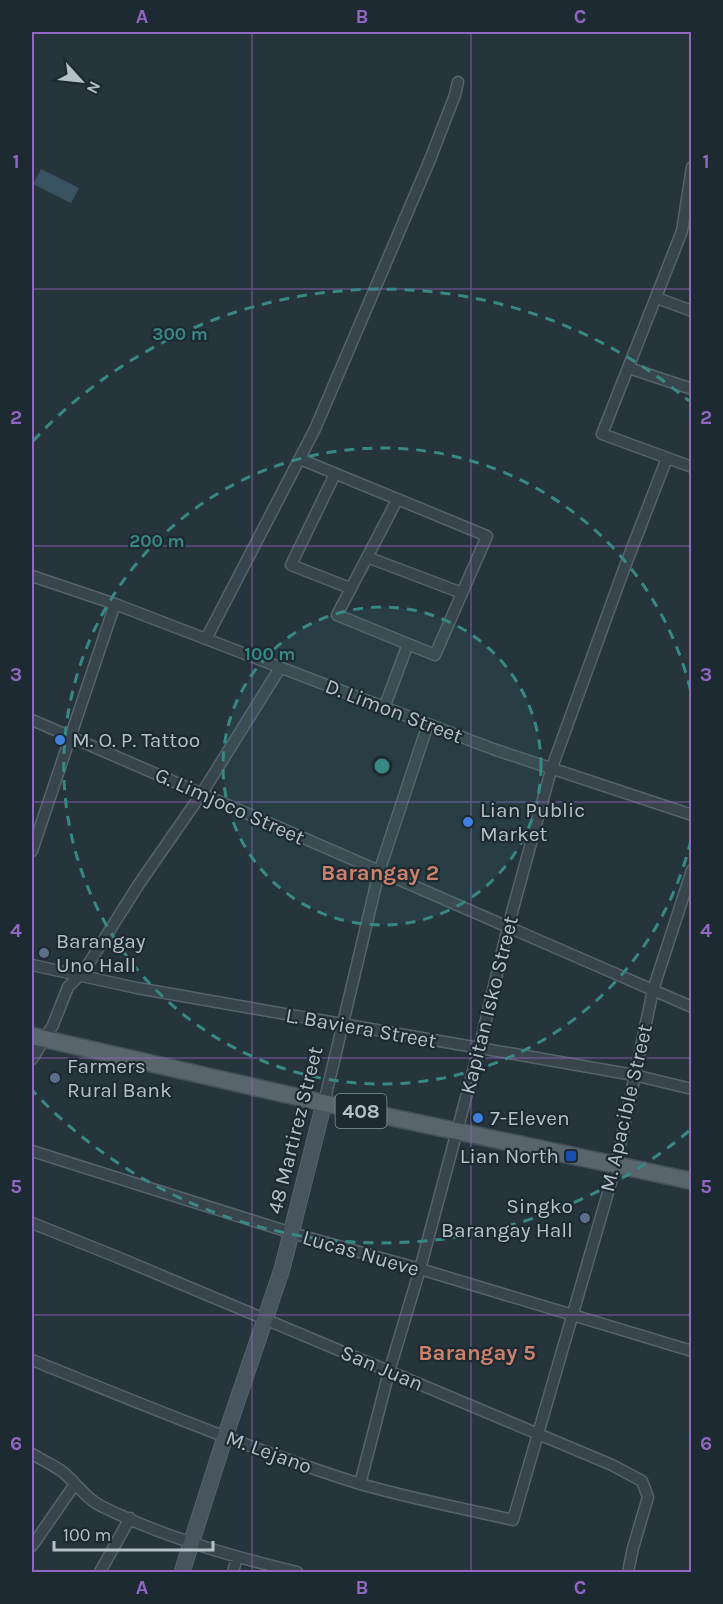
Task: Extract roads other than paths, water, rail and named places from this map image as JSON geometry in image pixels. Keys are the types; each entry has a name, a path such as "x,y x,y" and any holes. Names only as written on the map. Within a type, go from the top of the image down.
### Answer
{"main road":[{"name":"408","path":"38,1037 324,1103 692,1181"}],"street":[{"path":"206,639 315,429 388,261 455,95 458,82"},
{"path":"692,167 687,233 657,298 602,434 692,467"},
{"path":"657,298 692,311"},
{"path":"629,368 692,389"},
{"name":"Kapitan Isko Street","path":"360,1484 457,1132 508,927 551,770 667,458"},
{"path":"300,459 486,536 435,655 337,615 397,500"},
{"path":"335,474 291,565 350,588"},
{"path":"367,557 462,593"},
{"name":"D. Limon Street","path":"32,576 116,604 551,770 692,815"},
{"path":"32,851 116,604"},
{"path":"384,708 408,644"},
{"path":"32,1059 38,1037 52,1025 64,993 84,971 139,884 202,793 280,668"},
{"name":"G. Limjoco Street","path":"32,720 692,1007"},
{"name":"48 Martirez Street","path":"182,1572 292,1233 379,872 428,724"},
{"name":"M. Apacible Street","path":"513,1520 616,1165 633,1075 653,990 692,870"},
{"name":"L. Baviera Street","path":"32,965 78,976 633,1075 692,1089"},
{"name":"Lucas Nueve","path":"32,1151 292,1233 692,1351"},
{"name":"San Juan","path":"32,1223 537,1433 612,1465 642,1481 648,1497 628,1572"},
{"name":"M. Lejano","path":"32,1360 225,1437 360,1484 513,1520"},
{"path":"32,1454 60,1470 100,1506 191,1543 297,1572"},
{"path":"32,1546 75,1484"},
{"path":"100,1572 130,1518"},
{"path":"233,1572 237,1557"}],"water":[{"path":"41,169 79,188 71,203 33,184"}],"place":[{"name":"M. O. P. Tattoo","path":"60,740"},
{"name":"Lian Public Market","path":"468,822"},
{"name":"Barangay Uno Hall","path":"44,953"},
{"name":"Farmers Rural Bank","path":"55,1078"},
{"name":"7-Eleven","path":"478,1118"},
{"name":"Lian North","path":"571,1156"},
{"name":"Singko Barangay Hall","path":"585,1218"}],"district":[{"name":"Barangay 2","path":"380,872"},
{"name":"Barangay 5","path":"477,1352"}]}
